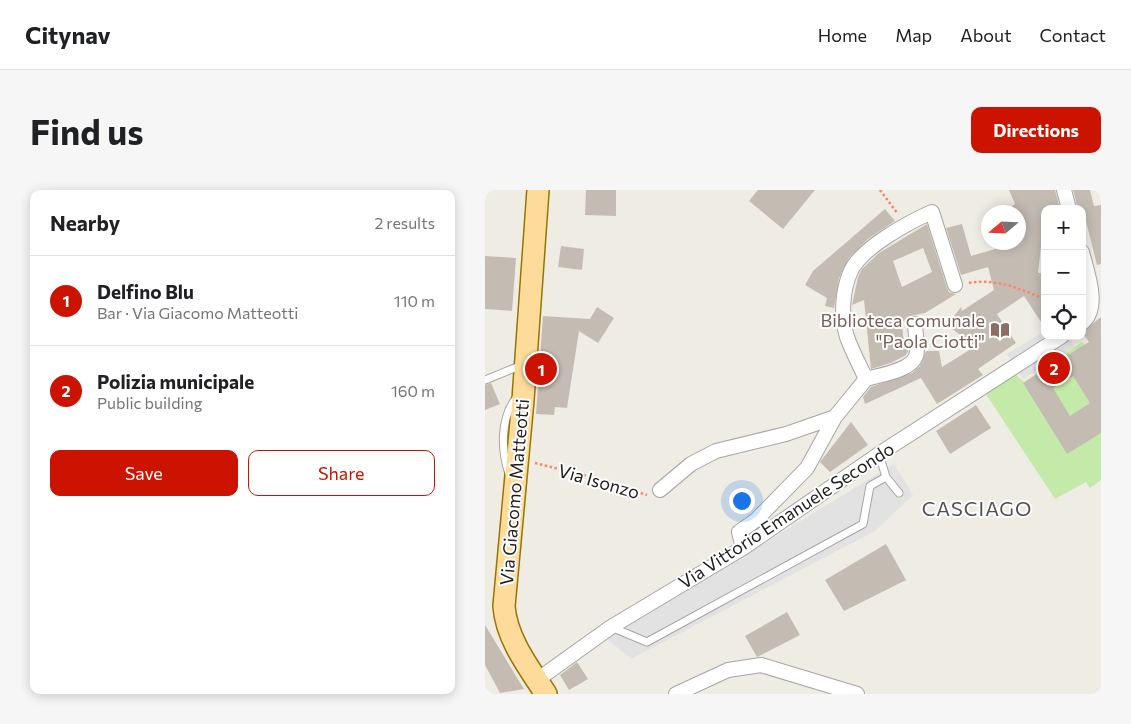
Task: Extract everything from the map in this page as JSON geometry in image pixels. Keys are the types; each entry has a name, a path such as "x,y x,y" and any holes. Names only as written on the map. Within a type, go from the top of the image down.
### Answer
{"main road":[{"name":"Via Giacomo Matteotti","path":"538,190 524,388 504,615 518,649 541,687"}],"street":[{"path":"1063,190 1068,205"},
{"path":"866,379 847,336 843,302 850,271 865,253 905,223 932,212 955,285"},
{"path":"1086,269 1094,303 1086,320"},
{"path":"743,548 739,532 756,520 807,468 835,417 866,379 903,368 913,361 917,355 915,324"},
{"name":"Via Vittorio Emanuele Secondo","path":"541,687 611,627 743,548 879,454 1056,340"},
{"name":"Via Isonzo","path":"660,490 691,464 716,451 787,434 835,417"},
{"path":"676,694 728,670 761,665 857,694"}],"lane":[{"path":"485,380 525,364"},
{"path":"879,454 886,477 899,493"},
{"path":"611,627 647,642 855,529 863,524 871,486 886,477"}],"path":[{"path":"880,190 905,223"},
{"path":"955,285 984,280 1006,284 1041,297"},
{"name":"Via Isonzo","path":"528,461 591,477 647,496 660,490"}],"green space":[{"path":"1082,342 1086,346 1101,349 1101,480 1090,488 1086,482 1055,499 982,388 1010,370 1024,382"}],"shaded area":[{"path":"1041,333 1041,340 1071,340 1075,347 1023,379 1007,354"},
{"path":"894,464 913,495 875,531 631,659 607,639"}],"building":[{"path":"586,190 616,190 616,216 585,215"},
{"path":"758,190 815,190 783,229 749,201"},
{"path":"1009,190 1055,190 1059,205 1041,205 1041,247 1038,273 1041,273 1041,322 1024,296 997,314 1016,343 978,369 983,375 937,404 921,378 865,404 863,397 871,387 912,373 920,366 926,351 939,351 942,367 971,349 963,337 947,325 961,307 962,311 994,290 988,267 961,275 946,228 962,224 971,256 992,250 1026,250 1026,205 1014,205 1015,204"},
{"path":"1073,190 1090,190 1094,206 1101,205 1101,264 1097,265 1086,221 1086,205 1077,205"},
{"path":"885,209 895,221 868,239 849,258 839,278 834,308 825,306 827,298 805,285 813,271"},
{"path":"927,224 947,288 949,292 956,294 925,313 911,316 902,322 903,336 908,351 906,355 891,363 871,369 864,300 852,305 858,277 862,269 879,253","holes":["923,248 932,272 902,287 893,261"]},
{"path":"561,246 584,249 582,270 558,267"},
{"path":"485,256 516,258 512,311 485,309"},
{"path":"597,307 614,318 598,343 579,331 567,408 555,407 554,415 536,414 543,316 590,319"},
{"path":"1101,317 1101,433 1067,454 1023,383 1089,342 1086,338 1086,329","holes":["1073,376 1090,403 1070,416 1053,388"]},
{"path":"491,383 500,404 485,410 485,385"},
{"path":"976,405 991,428 950,454 936,431"},
{"path":"851,422 868,445 830,472 820,462"},
{"path":"886,544 906,580 844,611 825,580"},
{"path":"787,612 800,635 757,657 745,636"},
{"path":"485,625 524,689 500,693 485,665"},
{"path":"577,662 588,679 569,690 560,675"}],"place":[{"name":"Biblioteca comunale \"Paola Ciotti\"","path":"1000,330"},
{"name":"Polizia municipale","path":"1054,368"},
{"name":"Delfino Blu","path":"541,369"}],"district":[{"name":"CASCIAGO","path":"977,508"}]}
